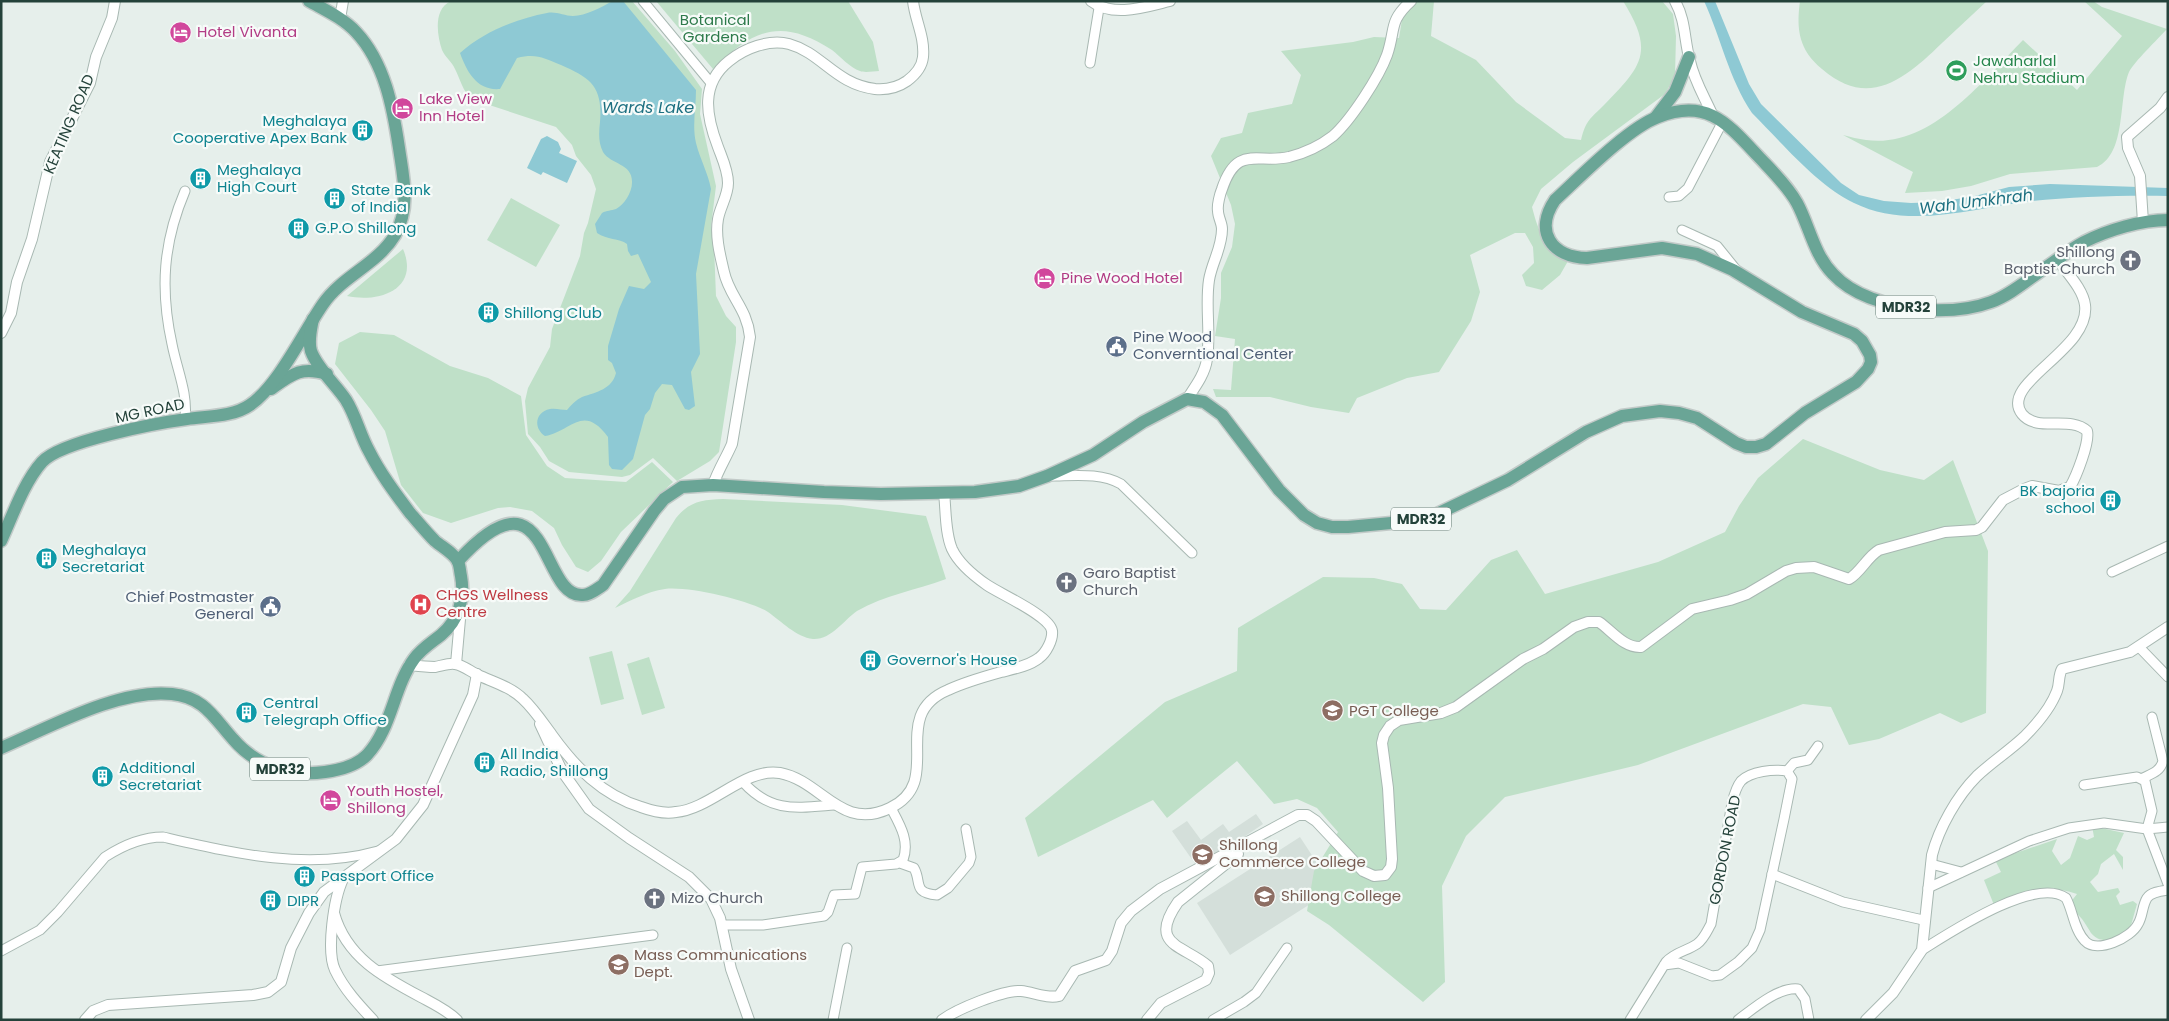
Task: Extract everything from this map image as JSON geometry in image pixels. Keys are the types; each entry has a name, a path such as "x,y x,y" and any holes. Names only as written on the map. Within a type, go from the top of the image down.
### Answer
{"main road":[{"name":"MG ROAD","path":"1,541 31,477 42,461 50,455 74,444 154,423 240,411 250,406 280,370 324,302 336,289 381,253 391,242 402,218 405,201 404,172 395,120 386,86 371,51 356,32 340,19 309,1"},
{"path":"1656,117 1675,92 1689,57"},
{"name":"MDR32","path":"1187,399 1195,399 1213,407 1293,505 1317,523 1332,527 1402,522 1437,514 1508,480 1586,432 1622,416 1660,411 1679,413 1697,418 1736,443 1746,447 1766,444 1805,413 1860,379 1868,370 1870,355 1862,341 1854,334 1802,312 1740,274 1697,254 1662,248 1576,258 1566,255 1550,242 1546,233 1546,216 1555,200 1627,136 1656,117 1687,110 1700,110 1718,117 1737,132 1791,194 1802,212 1816,246 1832,274 1870,298 1902,306 1926,310 1972,308 1993,301 2008,293 2083,242 2142,222 2168,220"},
{"path":"313,319 310,342 311,351 352,412 367,449 389,486 424,530 458,561 488,532 513,524 522,526 532,532 556,574 575,595 587,594 603,585 654,511 674,491 682,487 713,485 828,493 944,493 975,492 1019,486 1047,476 1093,455 1143,422 1187,399"},
{"path":"260,396 291,374 312,369 327,374"},
{"name":"MDR32","path":"1,748 117,701 145,694 172,694 193,698 204,705 242,749 265,765 289,772 306,773 333,771 354,764 372,748 409,665 421,650 448,628 458,612 463,586 458,561"}],"street":[{"name":"KEATING ROAD","path":"1,333 11,313 17,282 32,239 50,162 90,83 96,57 112,18 115,1"},
{"path":"340,19 343,1"},
{"path":"643,1 711,84"},
{"path":"713,485 719,468 727,457 732,444 750,337 744,311 726,280 718,244 718,220 728,183 725,165 710,120 708,101 711,84 720,68 744,51 776,42 802,49 853,84 867,88 893,88 912,77 920,68 923,57 920,26 912,1"},
{"path":"1090,63 1095,4 1126,10 1170,1"},
{"path":"1187,399 1198,383 1207,360 1207,295 1209,278 1220,249 1222,227 1218,211 1221,190 1228,173 1238,163 1252,157 1287,157 1318,147 1334,134 1353,114 1376,75 1387,54 1396,19 1411,1"},
{"path":"1668,197 1679,196 1688,188 1718,117 1697,83 1689,57 1684,23 1675,1"},
{"path":"2142,222 2141,183 2138,168 2128,148 2128,137 2157,112 2168,97"},
{"path":"185,191 172,223 167,245 165,290 172,346 185,394 185,419"},
{"path":"1682,230 1717,246 1740,274"},
{"path":"942,1020 951,1014 1005,992 1025,991 1059,996 1075,972 1106,960 1112,951 1121,923 1143,902 1170,882 1222,857 1294,817 1307,816 1316,821 1363,871 1371,875 1382,876 1389,870 1392,859 1388,788 1382,743 1384,735 1394,722 1441,713 1456,707 1522,659 1543,649 1580,623 1599,622 1626,644 1640,647 1692,609 1747,594 1786,571 1796,568 1814,567 1848,578 1853,576 1879,550 1945,532 1976,530 1982,527 2003,500 2024,489 2032,486 2059,491 2070,487 2088,439 2087,431 2078,425 2031,420 2021,413 2018,405 2020,394 2028,382 2066,349 2078,333 2084,319 2086,306 2084,298 2058,260"},
{"path":"1047,476 1104,477 1121,484 1192,553"},
{"path":"409,665 435,667 456,664 517,694 533,710 575,766 598,786 623,801 654,811 676,812 696,807 743,782 761,774 774,772 789,775 800,780 834,805 848,812 862,815 891,808 901,801 913,787 918,773 917,727 920,714 926,704 944,691 972,680 1024,666 1039,658 1051,641 1052,632 1048,622 1038,613 1014,602 987,585 972,574 959,559 951,547 944,493"},
{"path":"2112,572 2168,546"},
{"path":"456,664 461,601"},
{"path":"1922,950 1923,920 1934,845 1958,799 1976,778 2024,737 2050,704 2057,690 2059,674 2062,669 2068,666 2115,657 2139,647 2168,627"},
{"path":"2139,647 2168,678"},
{"path":"85,1020 93,1011 108,1005 268,992 281,982 290,948 309,913 324,892 396,839 423,805 474,696 477,674"},
{"path":"533,710 562,771 583,803 598,816 698,884 711,900 722,924 731,969 749,1020"},
{"path":"2084,785 2137,777 2142,778 2161,767 2163,761 2152,717"},
{"path":"1664,965 1679,963 1712,976 1720,975 1747,955 1757,940 1772,874 1792,780 1787,771 1794,764 1808,760 1818,746"},
{"name":"GORDON ROAD","path":"1630,1020 1664,965 1672,956 1696,945 1711,924 1732,803 1738,785 1743,779 1770,770 1787,771"},
{"path":"2142,778 2147,784 2152,811 2147,829 2168,884"},
{"path":"743,782 752,792 774,805 786,808 834,805"},
{"path":"891,808 905,838 905,855 900,863"},
{"path":"1928,888 2029,842 2070,828 2104,824 2147,829 2168,827"},
{"path":"722,924 763,925 824,916 828,912 834,895 854,894 862,867 900,863 914,868 918,886 922,890 937,895 943,892 969,863 970,857 966,829"},
{"path":"1147,1020 1161,1003 1206,980 1209,973 1208,966 1204,962 1178,949 1170,941 1167,933 1171,912 1178,902 1197,885 1246,848 1257,836"},
{"path":"1,951 40,930 106,857 123,847 152,837 163,837 261,857 300,860 362,855 378,851 396,839"},
{"path":"1931,864 1961,872"},
{"path":"1772,874 1843,902 1923,920"},
{"path":"343,878 334,913 332,949 334,968 352,996 373,1020"},
{"path":"1866,1020 1893,993 1922,950 1967,922 2021,898 2041,892 2060,894 2066,898 2083,939 2089,944 2097,946 2114,942 2129,934 2139,923 2147,897 2154,893 2168,890"},
{"path":"334,913 338,928 350,948 377,971 410,992 444,1009 457,1020"},
{"path":"377,971 653,936"},
{"path":"833,1020 847,948"},
{"path":"1213,1020 1256,993 1287,948"},
{"path":"1741,1019 1770,998 1792,989 1802,993 1809,1020"}],"shaded area":[{"name":"Shillong Commerce College","path":"1256,814 1263,824 1198,868 1172,831 1187,821 1201,840 1223,824 1229,832"},
{"name":"Shillong College","path":"1300,837 1334,889 1230,955 1197,903"}],"green space":[{"path":"451,1 632,1 675,51 702,89 700,114 716,186 711,226 714,246 716,296 726,316 736,327 736,342 719,452 710,461 677,481 653,458 630,475 622,477 569,472 549,461 528,434 525,401 528,388 550,347 552,329 580,256 596,189 591,175 576,156 572,145 556,127 471,99 468,96 454,66 442,50 439,37 438,23 441,10"},
{"name":"Botanical Gardens","path":"656,1 848,1 873,42 879,71 860,71 849,65 832,50 814,40 798,33 783,31 769,32 755,37 728,55 713,69"},
{"path":"1405,1 1434,1 1431,36 1476,60 1516,102 1565,138 1581,140 1589,120 1628,79 1640,58 1639,33 1623,1 1662,1 1673,14 1676,36 1675,76 1665,94 1573,162 1541,189 1532,207 1544,238 1568,261 1560,275 1542,290 1526,286 1522,275 1534,263 1533,247 1525,233 1515,233 1470,255 1480,292 1471,321 1439,372 1407,378 1357,398 1349,413 1311,407 1270,397 1216,397 1213,389 1231,390 1235,339 1215,336 1221,298 1221,273 1232,247 1235,224 1231,205 1211,156 1221,138 1242,133 1248,113 1292,104 1301,75 1281,51 1353,42 1374,37 1399,38"},
{"path":"1800,1 1987,1 1915,68 1886,85 1871,88 1856,87 1839,81 1814,62 1801,39 1799,30"},
{"path":"2084,1 2093,1 2102,7 2167,29 2129,72 2120,124 2113,150 2107,160 2097,167 2010,174 1971,186 1942,191 1905,193 1913,172 1843,135 1866,140 1890,140 1912,134 1933,123 1954,109 2023,40 2077,90 2122,36"},
{"path":"511,198 560,225 536,267 487,240"},
{"path":"403,249 407,263 406,274 401,283 393,290 383,295 372,297 359,298 347,296"},
{"path":"360,332 394,335 450,366 488,378 521,396 526,435 547,466 565,478 626,482 652,462 673,482 621,532 601,561 588,572 576,567 554,528 532,511 510,507 498,508 451,523 423,513 401,485 385,431 335,364 339,343"},
{"path":"1803,439 1880,470 1924,480 1953,460 1988,551 1986,713 1961,723 1940,713 1879,739 1849,745 1831,707 1803,704 1638,765 1505,797 1466,836 1442,886 1445,982 1423,1002 1329,925 1307,911 1314,871 1338,832 1317,808 1297,799 1274,804 1237,761 1167,818 1153,800 1038,857 1025,818 1165,702 1237,671 1238,628 1323,577 1374,578 1402,584 1420,609 1446,610 1491,560 1517,550 1545,594 1658,562 1725,532 1739,506 1758,478"},
{"path":"723,499 842,505 926,516 946,579 868,605 857,611 831,633 813,639 807,638 789,628 759,607 702,592 675,589 658,590 615,608 630,591 681,512 697,502"},
{"path":"612,651 624,699 601,705 589,657"},
{"path":"649,657 665,708 642,715 627,664"},
{"path":"2092,826 2124,833 2116,850 2123,857 2123,870 2114,854 2101,864 2098,874 2090,882 2098,892 2118,888 2120,892 2116,896 2120,905 2133,901 2137,904 2130,929 2110,939 2105,940 2096,937 2091,933 2070,903 2077,894 2054,889 2025,893 1994,905 1984,880 2001,872 1995,860 2057,839 2052,851 2061,865 2070,858 2078,836 2087,840 2094,837"}],"water":[{"name":"Wards Lake","path":"613,1 623,1 696,90 695,137 711,189 696,274 700,354 691,372 695,406 689,410 685,409 672,385 662,384 655,393 650,409 645,415 633,459 622,470 612,469 609,465 608,437 599,427 591,422 584,420 577,422 545,436 541,433 537,421 541,413 552,409 567,410 580,398 598,391 611,383 616,373 612,363 608,360 608,346 619,309 629,286 644,289 651,282 638,254 631,256 627,244 597,233 595,224 602,213 616,209 625,201 631,190 631,176 625,168 611,160 603,152 599,137 600,110 597,92 593,85 580,74 540,57 517,58 500,89 492,89 485,87 474,79 460,53 469,45 500,27 550,13 578,16"},
{"name":"Wah Umkhrah","path":"1704,1 1715,1 1749,84 1761,104 1841,183 1859,195 1884,201 1911,203 1939,202 1975,196 2009,187 2050,184 2168,188 2168,196 2081,197 2031,201 1942,215 1919,216 1875,211 1854,203 1827,186 1814,175 1752,113 1731,72"},
{"path":"547,136 558,142 561,149 559,153 577,161 567,183 543,172 541,175 527,168 541,139"}],"place":[{"name":"Hotel Vivanta","path":"181,32"},
{"name":"Jawaharlal Nehru Stadium","path":"1957,70"},
{"name":"Lake View Inn Hotel","path":"403,108"},
{"name":"Meghalaya Cooperative Apex Bank","path":"363,130"},
{"name":"Meghalaya High Court","path":"201,179"},
{"name":"State Bank of India","path":"335,199"},
{"name":"G.P.O Shillong","path":"299,228"},
{"name":"Shillong Baptist Church","path":"2131,261"},
{"name":"Pine Wood Hotel","path":"1045,278"},
{"name":"Shillong Club","path":"488,313"},
{"name":"Pine Wood Converntional Center","path":"1117,346"},
{"name":"BK bajoria school","path":"2111,500"},
{"name":"Meghalaya Secretariat","path":"46,559"},
{"name":"Garo Baptist Church","path":"1067,582"},
{"name":"CHGS Wellness Centre","path":"420,604"},
{"name":"Chief Postmaster General","path":"270,606"},
{"name":"Governor's House","path":"871,660"},
{"name":"PGT College","path":"1333,711"},
{"name":"Central Telegraph Office","path":"247,712"},
{"name":"All India Radio, Shillong","path":"484,763"},
{"name":"Additional Secretariat","path":"103,777"},
{"name":"Youth Hostel, Shillong","path":"331,800"},
{"name":"Shillong Commerce College","path":"1203,854"},
{"name":"Passport Office","path":"305,876"},
{"name":"Shillong College","path":"1265,896"},
{"name":"Mizo Church","path":"655,898"},
{"name":"DIPR","path":"271,901"},
{"name":"Mass Communications Dept.","path":"618,964"}]}
